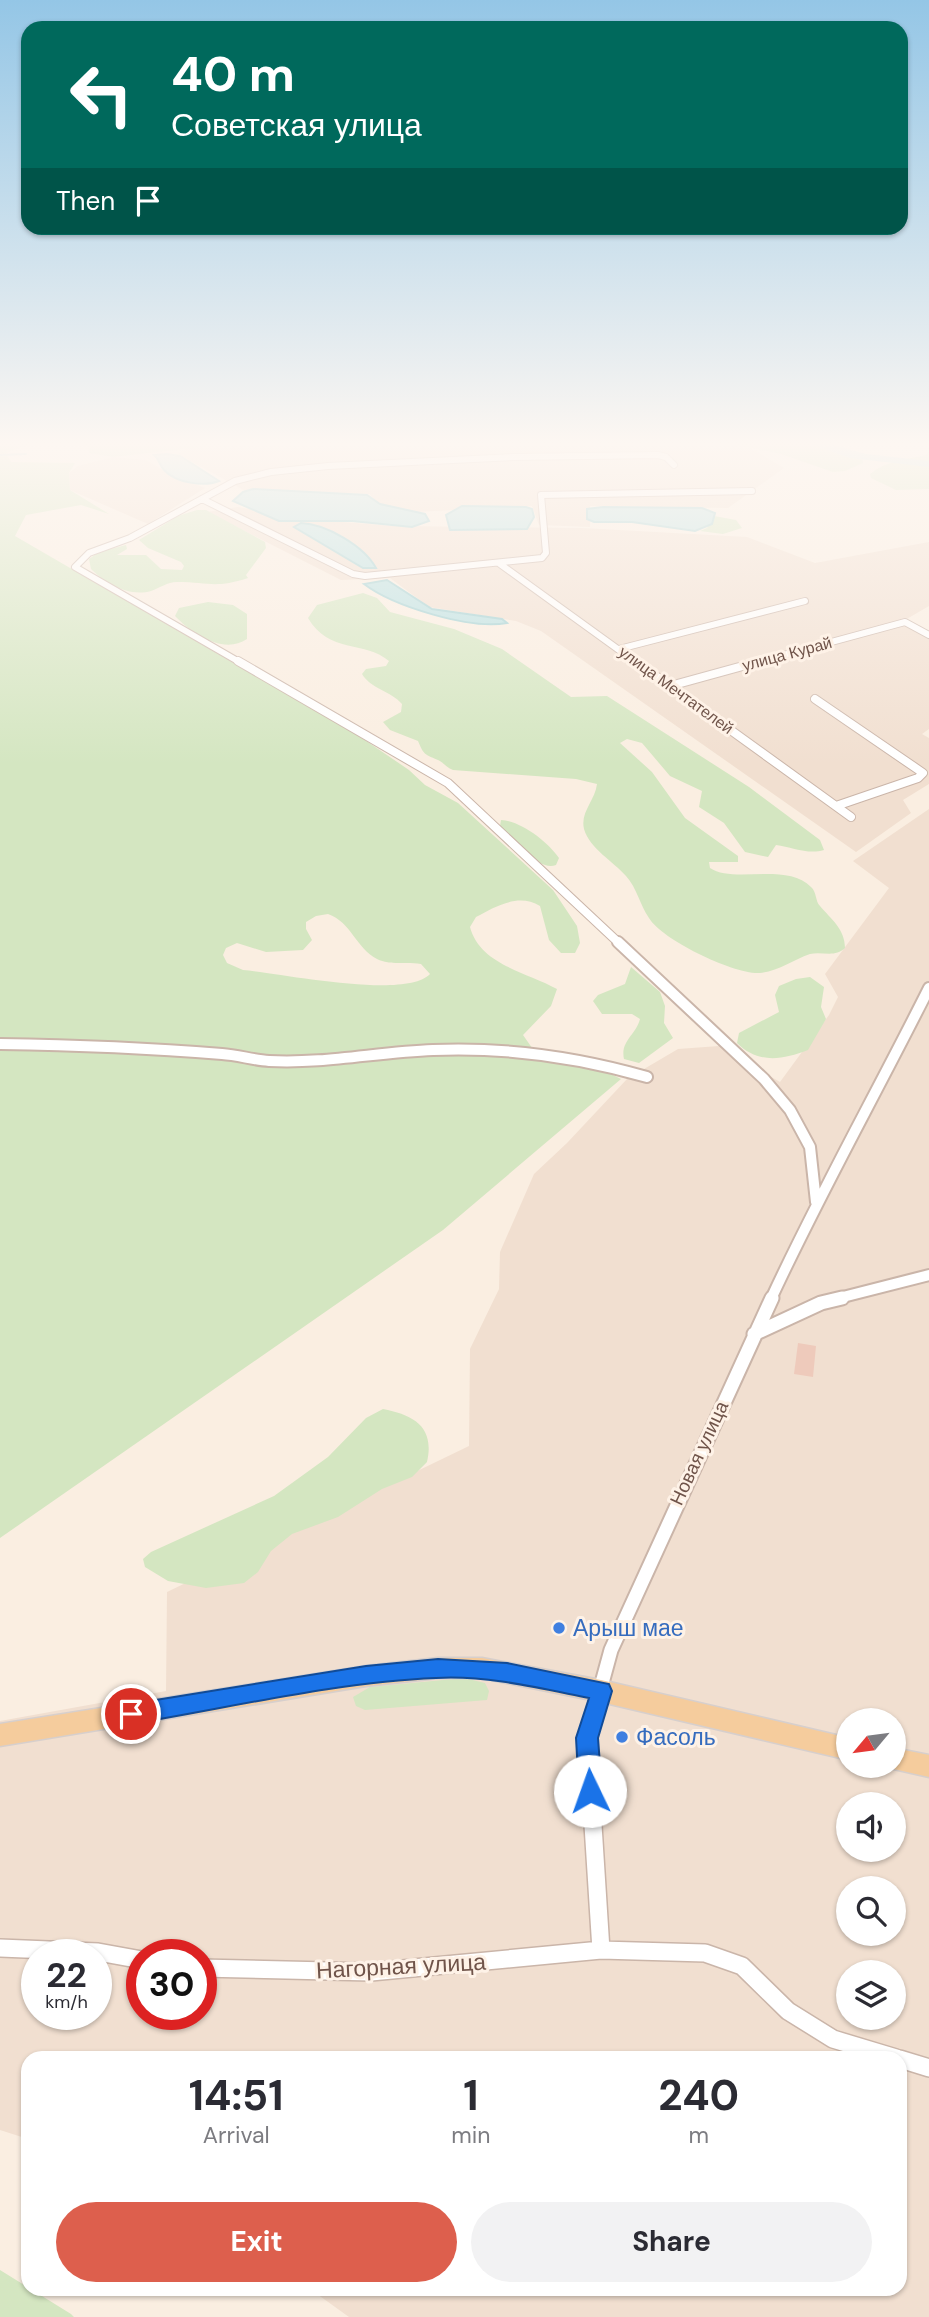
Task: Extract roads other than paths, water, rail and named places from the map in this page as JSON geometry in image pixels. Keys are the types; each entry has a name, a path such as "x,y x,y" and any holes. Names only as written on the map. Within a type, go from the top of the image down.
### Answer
{"main road":[{"path":"0,1735 366,1676 438,1668 482,1668 601,1691 836,1746"},
{"path":"906,1761 929,1766"}],"street":[{"path":"102,548 89,553 75,567 448,783 764,1079 806,1132 815,1164 816,1202"},
{"path":"302,548 356,575 537,559 545,555 545,548"},
{"name":"улица Мечтателей","path":"500,564 851,817"},
{"path":"619,649 806,601"},
{"name":"улица Курай","path":"670,687 905,622 929,635"},
{"path":"815,699 923,773 918,778 836,806"},
{"name":"Новая улица","path":"601,1950 587,1738 611,1650 816,1202 866,1115 929,988"},
{"path":"0,1044 129,1047 229,1054 267,1060 327,1061 433,1051 529,1053 592,1061 647,1077"},
{"path":"754,1334 821,1303 929,1275"},
{"path":"0,1948 98,1952 126,1957"},
{"name":"Нагорная улица","path":"217,1968 371,1972 601,1950 705,1953 742,1966 788,2011 833,2039 872,2051"},
{"name":"Нагорная улица","path":"907,2062 929,2068"}],"water":[{"path":"330,548 359,548 376,568 363,568"},
{"path":"387,580 432,609 502,619 507,623 453,620 412,608 364,584"}],"place":[{"name":"Арыш мае","path":"559,1628"},
{"name":"Фасоль","path":"622,1737"}]}
